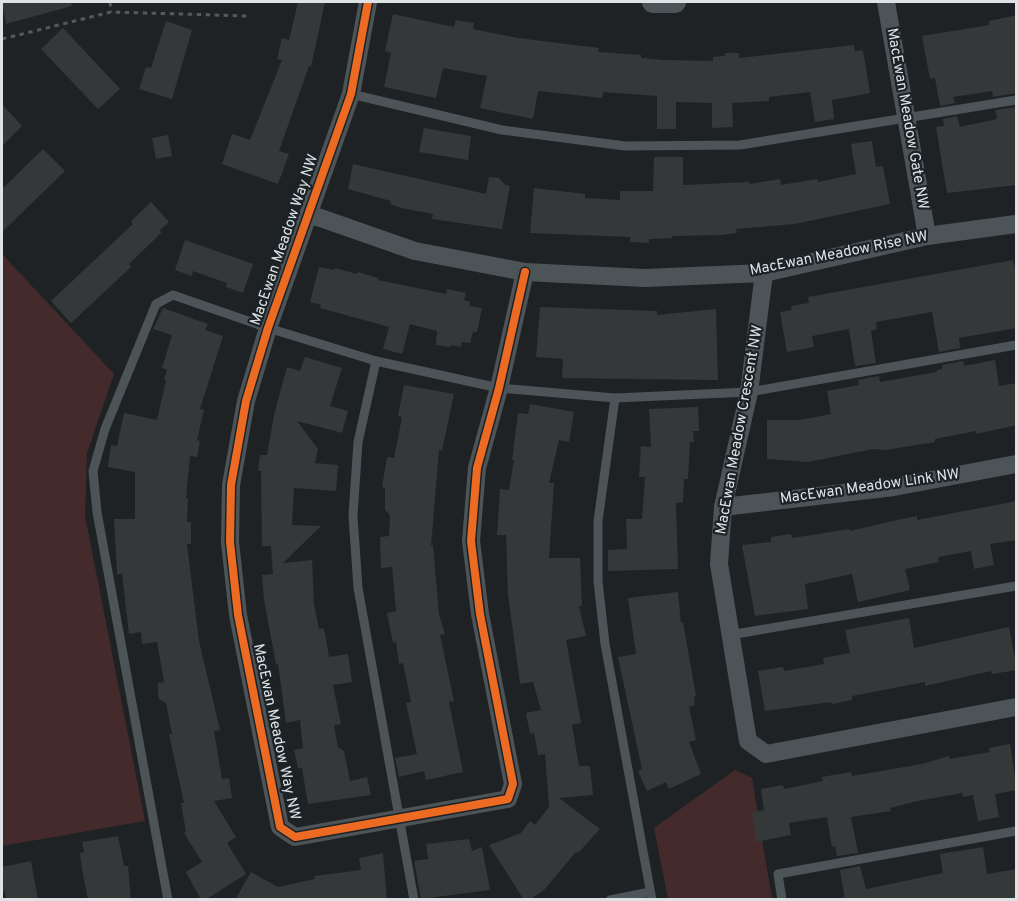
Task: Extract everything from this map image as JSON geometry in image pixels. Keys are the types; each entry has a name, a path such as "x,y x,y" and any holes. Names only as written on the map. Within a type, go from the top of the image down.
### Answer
{"street":[{"name":"MacEwan Meadow Way NW","path":"368,2 351,94 268,328 246,402 231,484 230,542 238,615 280,827 295,837 508,799 513,784 480,615 471,541 477,468 500,388 525,272"},
{"path":"654,2 675,2"},
{"name":"MacEwan Meadow Gate NW","path":"886,2 927,236"},
{"name":"MacEwan Meadow Rise NW","path":"309,214 415,251 525,272 645,278 764,273 927,236 1017,224"},
{"name":"MacEwan Meadow Crescent NW","path":"764,273 749,392 723,507 719,564 748,741 766,754 1017,707"},
{"name":"MacEwan Meadow Link NW","path":"723,507 894,487 1017,464"}],"lane":[{"path":"351,94 502,130 625,146 740,145 1017,100"},
{"path":"168,900 97,512 93,471 105,429 156,304 173,295 268,328 376,361 500,388 615,398 749,392 1017,345"},
{"path":"376,361 358,442 354,516 358,588 414,900"},
{"path":"610,900 651,896 604,644 598,581 598,521 615,398"},
{"path":"730,635 1017,586"},
{"path":"782,900 778,874 1017,831"}],"path":[{"path":"110,2 111,12"},
{"path":"2,39 111,12 249,16"}],"shaded area":[{"path":"2,254 114,374 87,453 85,516 145,821 2,846"},
{"path":"735,770 752,778 772,899 668,899 654,828"}],"building":[{"path":"2,2 71,2 72,6 6,24"},
{"path":"298,2 325,2 311,67 309,66 279,151 289,154 278,184 222,164 232,134 250,140 282,60 277,59 282,38 289,40"},
{"path":"393,14 454,27 456,20 474,23 473,29 518,38 599,48 598,52 641,55 641,58 663,60 713,61 713,57 725,56 725,53 739,53 739,58 854,45 855,51 863,50 870,93 832,100 834,119 815,122 810,92 769,97 769,101 732,103 733,127 712,128 712,103 676,102 676,129 657,129 657,96 603,92 602,98 538,91 533,119 480,108 487,76 443,68 436,98 384,87 391,53 385,51"},
{"path":"1017,15 1017,93 993,97 992,91 953,97 955,103 940,106 935,78 930,79 922,36 989,25 989,21"},
{"path":"166,21 192,30 172,99 139,89 146,67 151,68"},
{"path":"63,28 120,89 98,109 41,49"},
{"path":"2,104 22,126 2,146"},
{"path":"1017,107 1017,185 947,193 936,127 944,126 943,119 957,116 960,127 997,119 995,110"},
{"path":"424,128 471,136 468,160 419,152"},
{"path":"168,135 172,156 156,159 152,138"},
{"path":"872,141 876,167 883,166 890,204 795,224 736,229 737,233 720,235 672,236 672,238 649,239 649,243 630,242 630,237 530,233 534,188 585,194 585,198 620,200 620,191 653,191 654,157 683,157 683,185 749,182 749,184 780,179 781,185 817,179 818,182 856,174 851,144"},
{"path":"43,149 65,171 2,232 2,189"},
{"path":"353,164 486,194 489,177 499,178 505,185 510,186 502,229 432,219 433,214 401,208 390,204 391,201 348,189"},
{"path":"151,202 169,222 159,231 162,232 129,264 131,267 71,323 51,301 133,224 131,221"},
{"path":"185,240 253,264 243,293 226,287 227,283 193,271 192,276 175,270"},
{"path":"1013,260 1017,278 1017,328 959,338 960,348 939,352 932,312 876,322 877,329 871,331 876,363 855,366 849,329 812,336 814,347 787,352 780,312 792,310 791,306 809,303 808,297"},
{"path":"319,267 334,270 335,268 357,274 358,272 378,278 378,280 446,294 447,289 466,293 464,300 470,302 469,306 482,308 477,332 473,332 470,343 462,342 461,347 451,345 450,347 436,345 437,331 410,324 402,354 383,349 389,327 320,308 321,305 310,302"},
{"path":"540,307 657,311 657,315 716,309 718,380 562,378 563,359 536,357"},
{"path":"163,308 208,324 205,330 223,336 200,409 204,410 197,440 200,441 197,457 190,456 186,498 188,498 187,522 191,522 191,544 187,544 199,641 220,730 214,731 222,779 229,778 232,798 214,801 236,837 227,843 246,874 205,900 201,900 186,872 202,862 184,833 186,832 181,803 184,803 169,734 172,734 166,703 159,699 158,693 158,683 164,682 157,642 142,644 141,632 129,634 122,574 117,574 114,519 135,519 135,472 108,467 111,445 117,446 124,413 157,420 166,381 164,380 167,370 162,368 172,335 153,329"},
{"path":"305,357 342,368 330,406 348,411 342,433 297,421 318,449 315,463 338,465 336,491 294,488 292,525 321,526 283,563 312,560 314,604 319,629 323,628 325,633 329,657 348,654 352,682 333,685 341,724 334,725 338,747 344,751 350,781 367,777 371,795 308,804 302,768 298,768 294,750 303,748 300,720 286,723 278,664 276,664 264,600 262,575 273,574 271,546 262,546 261,471 258,471 260,455 267,455 274,415 287,367 300,371"},
{"path":"995,360 999,386 1017,383 1017,425 976,434 976,431 935,439 935,442 886,450 873,449 808,462 767,459 767,420 800,420 831,414 827,391 859,385 858,380 879,376 880,382 937,372 942,369 942,365 963,361 964,366"},
{"path":"404,385 454,394 442,451 439,450 431,546 433,545 439,614 445,634 440,635 454,701 449,702 463,772 426,780 424,771 399,777 395,758 417,754 406,703 411,702 403,663 399,664 396,642 393,643 387,613 396,611 392,567 381,568 380,537 389,536 390,515 385,510 385,488 382,487 387,457 394,458 402,417 398,416"},
{"path":"530,404 574,412 569,442 559,440 549,483 554,483 549,558 580,558 582,606 579,606 586,636 566,640 581,723 572,725 579,766 590,766 593,795 559,798 600,829 578,853 576,852 544,890 529,900 524,900 489,845 521,833 530,821 535,825 549,807 545,754 538,755 534,733 530,734 526,713 541,710 533,682 520,684 508,595 506,535 497,535 500,489 509,490 518,413 528,414"},
{"path":"698,407 699,431 693,431 694,442 690,442 688,479 684,479 683,502 676,503 678,569 608,571 608,550 627,549 626,519 642,519 645,477 639,477 641,446 651,447 649,409"},
{"path":"1017,501 1017,540 990,544 994,565 974,569 971,551 938,557 939,562 905,569 910,590 858,602 852,574 805,584 808,609 755,616 742,545 771,542 771,537 791,534 792,538 850,529 850,531 917,516 917,520"},
{"path":"678,592 681,623 683,622 696,696 694,697 695,705 689,707 696,740 689,742 701,774 669,789 666,782 647,791 638,771 642,769 618,657 636,654 628,598"},
{"path":"909,618 914,648 1009,627 1017,670 992,674 991,671 925,686 925,682 852,696 852,700 832,704 831,702 765,711 758,671 783,667 784,671 824,664 823,658 850,653 845,630"},
{"path":"1010,744 1017,790 995,794 999,817 978,821 973,795 963,797 962,793 890,808 891,811 851,817 858,853 837,856 835,846 832,847 827,817 789,823 791,835 756,842 752,812 764,810 761,789 783,785 784,789 823,781 822,777 851,772 852,776 922,764 949,756 949,759 990,752 989,748"},
{"path":"118,836 124,866 128,866 131,900 88,900 81,863 80,853 84,852 82,842"},
{"path":"469,839 472,851 482,847 490,890 421,899 414,861 428,859 426,844"},
{"path":"983,847 987,874 1017,869 1017,900 845,900 840,870 860,866 866,889 943,873 940,854"},
{"path":"383,853 387,900 235,900 251,872 278,887 315,879 314,876 361,870 359,858"},
{"path":"31,861 38,900 6,900 5,891 2,892 2,867"}],"cycle path":[{"path":"368,2 351,94 268,328 246,401 231,485 230,542 238,615 280,827 295,837 508,799 513,784 480,614 471,541 477,468 499,388 525,272"}]}
